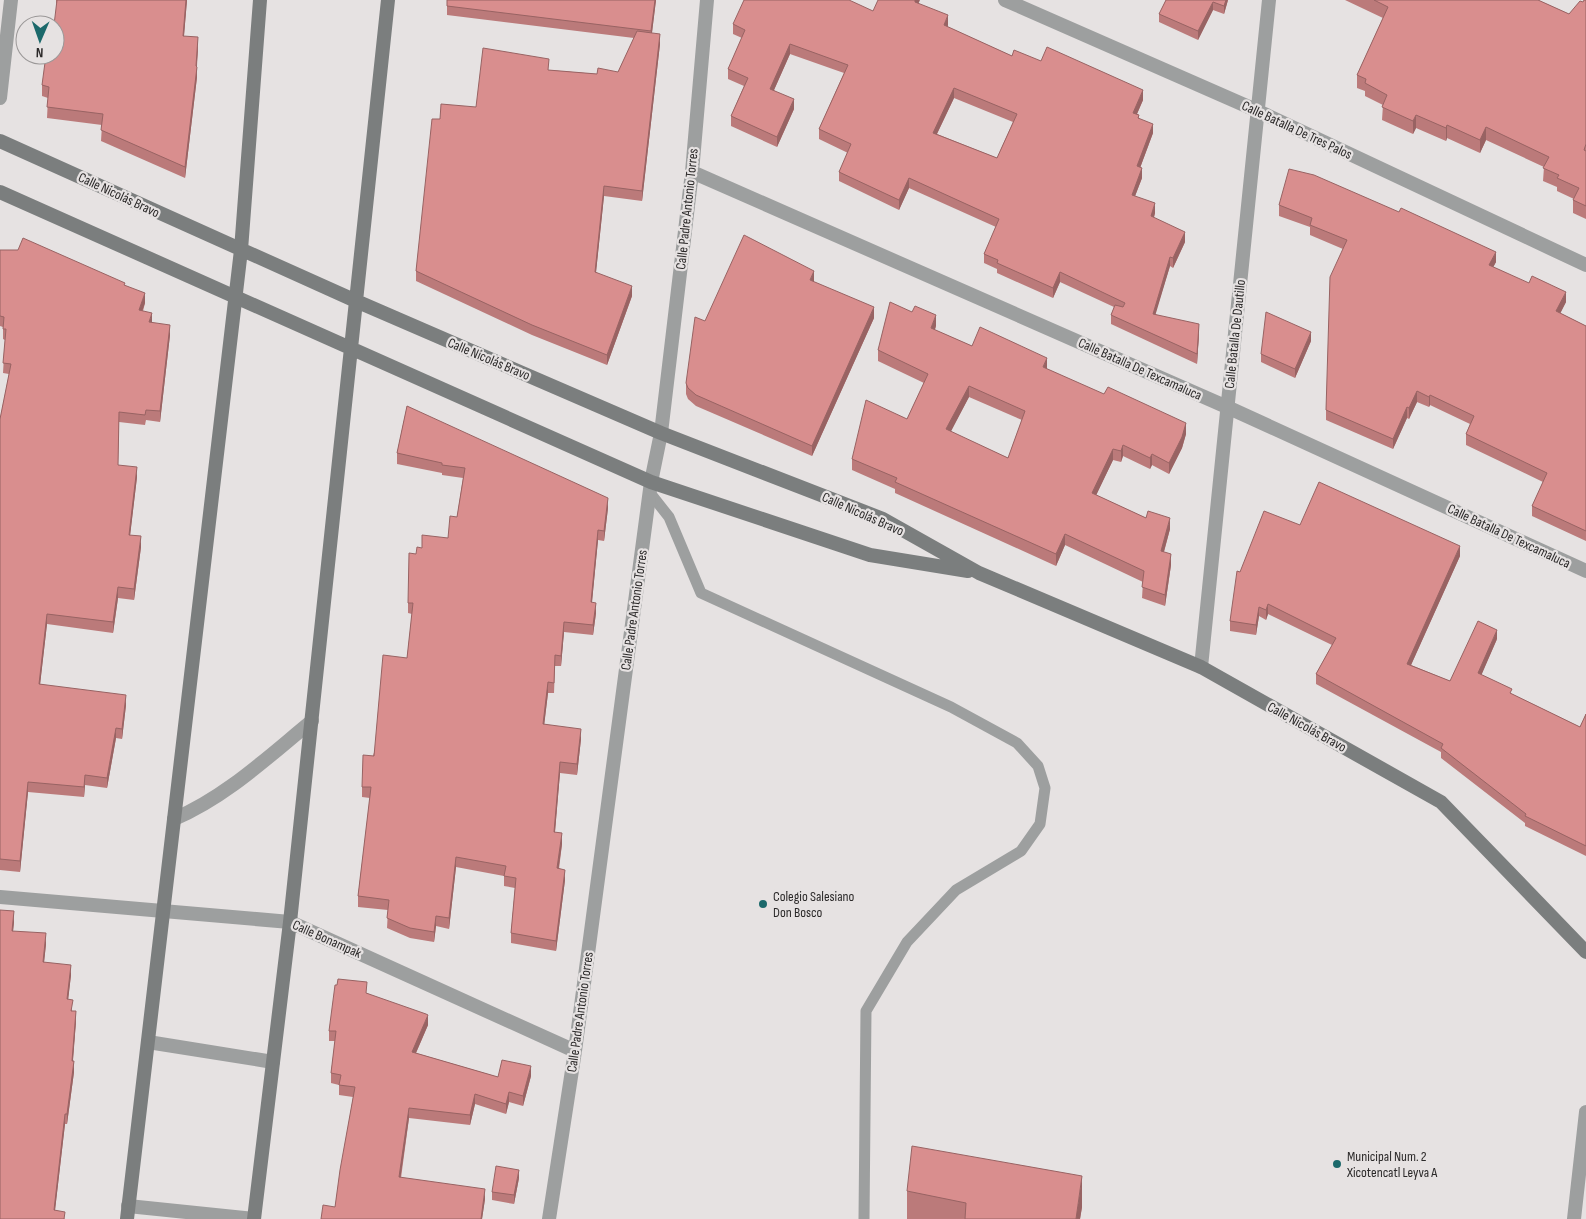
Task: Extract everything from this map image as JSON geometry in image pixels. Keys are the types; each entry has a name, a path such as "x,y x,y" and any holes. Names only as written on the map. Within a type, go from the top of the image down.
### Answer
{"main road":[{"path":"127,1212 236,298 260,0"},
{"path":"254,1219 290,922 388,0"},
{"name":"Calle Nicolás Bravo","path":"0,141 356,301 661,433 883,519 979,573 1201,667 1442,802 1586,952"},
{"name":"Calle Nicolás Bravo","path":"0,192 351,348 650,488 870,555 979,573"}],"street":[{"path":"0,98 11,0"},
{"name":"Calle Padre Antonio Torres","path":"549,1219 575,1051 650,488 661,433 692,172 707,0"},
{"name":"Calle Batalla De Tres Palos","path":"1005,0 1258,112 1586,265"},
{"name":"Calle Batalla De Dautillo","path":"1201,667 1270,0"},
{"name":"Calle Batalla De Texcamaluca","path":"692,172 1228,407 1586,571"},
{"path":"174,818 196,810 242,777 312,721"},
{"name":"Calle Bonampak","path":"0,897 290,922 575,1051"},
{"path":"148,1042 273,1062"},
{"path":"1574,1219 1586,1112"},
{"path":"127,1212 254,1219"}],"lane":[{"path":"650,488 669,517 701,593 951,707 1017,742 1038,766 1044,788 1040,824 1021,851 956,890 907,942 866,1011 864,1219"}],"building":[{"path":"57,0 186,0 183,36 198,37 197,67 185,167 101,130 103,114 47,107 49,87 42,85 45,65 65,65 65,15 55,15"},
{"path":"447,0 655,0 651,31 447,6"},
{"path":"744,0 849,0 873,11 878,0 915,0 915,2 948,15 944,25 1012,56 1014,50 1041,61 1047,47 1143,90 1133,113 1139,115 1138,118 1153,124 1137,166 1142,168 1132,195 1155,203 1151,216 1185,232 1173,258 1170,257 1153,314 1199,324 1197,354 1111,315 1115,305 1123,307 1125,303 1060,272 1053,288 997,263 998,260 984,254 999,219 909,178 899,200 839,172 851,144 819,129 848,65 790,44 770,89 794,99 777,137 731,116 748,78 728,69 745,30 733,24","holes":["954,88 1017,114 997,158 933,133"]},
{"path":"1166,0 1226,0 1224,6 1213,2 1198,31 1159,14"},
{"path":"1374,0 1538,0 1569,14 1580,1 1586,0 1586,144 1584,150 1586,151 1586,206 1573,200 1579,188 1557,178 1559,175 1543,168 1549,157 1486,127 1480,140 1447,125 1446,128 1416,115 1413,121 1382,107 1387,95 1365,83 1366,79 1357,75 1388,7"},
{"path":"637,31 660,34 642,191 604,186 595,272 632,286 607,355 532,325 416,271 432,119 440,119 441,104 476,107 483,48 549,59 548,70 597,74 598,68 618,72"},
{"path":"1289,169 1314,175 1399,212 1401,208 1496,252 1489,265 1529,283 1532,276 1566,292 1556,311 1586,326 1586,531 1532,506 1547,473 1466,434 1474,416 1430,395 1429,397 1417,391 1409,408 1407,407 1393,439 1326,410 1330,277 1347,240 1310,225 1312,218 1279,205"},
{"path":"744,235 814,271 810,280 874,307 812,446 696,395 688,388 686,383 695,317 705,321"},
{"path":"23,238 145,293 139,310 152,313 149,322 170,325 160,411 146,410 145,415 119,412 118,465 137,467 129,535 141,536 134,589 118,587 113,622 47,614 39,684 126,695 122,729 116,728 107,778 85,775 84,787 28,782 20,861 0,859 0,419 11,364 3,363 6,329 3,329 4,317 0,316 0,250 18,250"},
{"path":"890,302 912,312 915,306 936,315 931,328 972,346 980,327 1047,358 1043,367 1104,394 1108,387 1186,423 1182,437 1169,463 1152,454 1150,458 1123,445 1121,451 1113,449 1092,493 1146,518 1148,511 1170,518 1161,551 1171,554 1165,595 1142,587 1144,571 1065,534 1056,554 895,482 897,478 852,459 866,400 907,419 928,374 878,350","holes":["969,386 1025,411 1008,458 946,429"]},
{"path":"1266,312 1311,332 1295,369 1261,354"},
{"path":"407,406 608,498 604,531 598,530 591,602 596,603 593,625 564,622 561,656 555,655 554,683 548,682 543,724 581,729 577,764 560,762 554,832 562,833 557,868 565,870 556,941 511,933 516,878 504,876 506,866 456,857 449,918 436,916 434,932 410,928 387,918 389,900 358,896 371,787 362,787 363,755 374,756 383,655 407,658 413,603 408,603 409,553 416,554 417,547 422,548 422,535 448,538 450,516 457,517 465,468 442,465 442,463 397,453"},
{"path":"1319,482 1460,546 1407,664 1450,681 1478,621 1497,630 1478,673 1512,689 1510,693 1580,727 1586,714 1586,846 1525,816 1526,814 1441,748 1443,744 1316,674 1336,638 1268,604 1266,610 1259,607 1256,625 1230,621 1237,571 1240,572 1264,511 1300,525"},
{"path":"0,910 14,911 12,931 46,933 43,962 71,965 67,999 73,1000 71,1011 76,1011 72,1061 74,1061 67,1114 65,1114 54,1210 65,1212 64,1219 0,1219"},
{"path":"338,979 367,982 366,993 428,1015 412,1052 498,1077 502,1060 531,1066 523,1096 509,1092 506,1104 475,1094 470,1115 409,1108 399,1177 485,1189 481,1219 321,1219 323,1205 335,1207 355,1087 339,1085 341,1075 331,1073 336,1031 329,1031 335,985 337,985"},
{"path":"912,1146 1082,1176 1076,1219 965,1219 966,1203 907,1191"},
{"path":"496,1166 519,1170 514,1195 492,1192"}],"place":[{"name":"Colegio Salesiano Don Bosco","path":"763,904"},
{"name":"Municipal Num. 2 Xicotencatl Leyva A","path":"1337,1164"}]}
